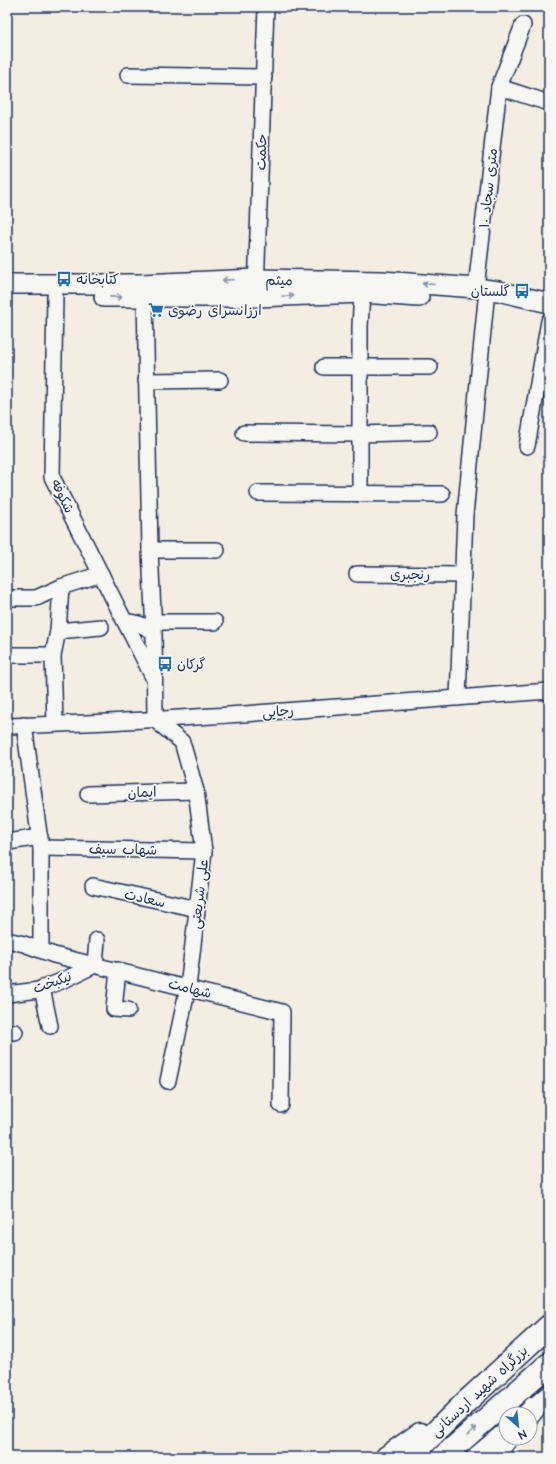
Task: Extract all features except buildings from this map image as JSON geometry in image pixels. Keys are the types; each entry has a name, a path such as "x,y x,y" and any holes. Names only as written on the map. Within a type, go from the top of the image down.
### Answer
{"highway":[{"name":"بزرگراه شهید اردستانی","path":"410,1457 467,1401 549,1326"},
{"name":"بزرگراه شهید اردستانی","path":"443,1457 549,1364"},
{"path":"387,1457 467,1401"},
{"path":"491,1457 500,1446"}],"main road":[{"name":"میثم","path":"7,296 145,297 382,281 481,294 549,314"},
{"name":"میثم","path":"7,284 140,284 362,293 481,294 498,291 549,303"},
{"path":"476,1457 498,1439"}],"street":[{"name":"حکمت","path":"261,288 266,7"},
{"name":"حکمت","path":"261,288 277,7"},
{"name":"۱۰ متری سجاد","path":"458,698 466,516 481,294 499,88 523,25"},
{"path":"128,75 264,77"},
{"path":"499,88 549,103"},
{"path":"360,494 360,326 362,293"},
{"name":"شکوفه","path":"56,296 52,477 124,622 154,678"},
{"path":"145,297 155,720"},
{"path":"527,446 549,321"},
{"path":"324,367 430,367"},
{"path":"146,381 220,380"},
{"path":"244,432 360,434 429,432"},
{"path":"258,493 442,494"},
{"path":"150,550 217,550"},
{"path":"7,598 36,598 60,587 101,574"},
{"name":"رنجبری","path":"357,574 463,575"},
{"path":"55,724 53,654 58,631 60,587"},
{"path":"124,622 132,622 154,627 214,622"},
{"path":"58,631 102,627"},
{"path":"7,656 53,654"},
{"name":"رجایی","path":"7,726 88,724 155,720 549,691"},
{"name":"علی شریعتی","path":"155,720 182,742 196,791 204,851 188,987 168,1080"},
{"path":"24,725 40,842 40,950"},
{"name":"ایمان","path":"88,794 196,791"},
{"name":"شهاب سیف","path":"8,842 40,842 204,851"},
{"name":"سعادت","path":"93,886 197,909"},
{"name":"شهامت","path":"7,940 54,955 188,987 282,1012 281,1105"},
{"path":"95,965 97,940"},
{"name":"نیکبخت","path":"7,994 42,988 66,979 95,965"},
{"path":"114,1009 118,970"},
{"path":"42,988 50,1026"}],"place":[{"name":"کتابخانه","path":"64,279"},
{"name":"گلستان","path":"522,291"},
{"name":"ارزانسرای رضوی","path":"156,310"},
{"name":"گرکان","path":"165,664"}]}
